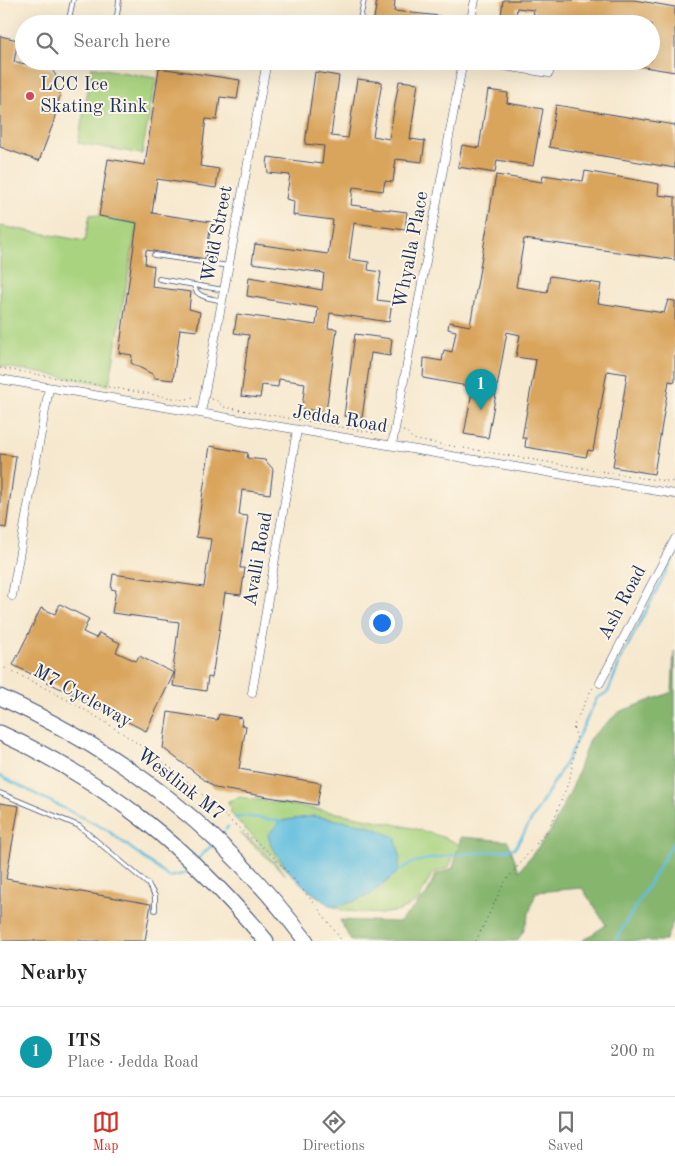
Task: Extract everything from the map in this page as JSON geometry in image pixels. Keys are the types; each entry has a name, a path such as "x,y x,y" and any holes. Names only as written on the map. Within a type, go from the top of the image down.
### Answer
{"highway":[{"name":"Westlink M7","path":"0,696 101,750 166,795 228,850 262,886 306,941"},
{"path":"0,733 48,756 122,803 185,854 213,881 266,941"},
{"path":"0,740 85,778"}],"street":[{"path":"472,15 475,0"},
{"name":"Weld Street","path":"202,413 265,70"},
{"name":"Whyalla Place","path":"392,445 461,70"},
{"path":"525,70 549,74"},
{"name":"Jedda Road","path":"0,379 675,494"},
{"path":"12,596 49,388"},
{"name":"Avalli Road","path":"252,693 297,430"},
{"name":"Ash Road","path":"600,683 675,539"}],"lane":[{"path":"70,15 72,0"},
{"path":"117,15 119,0"},
{"path":"361,15 364,0"},
{"path":"154,255 229,266"},
{"path":"160,279 224,290"},
{"path":"194,285 197,293 222,301"},
{"path":"0,793 79,826 148,884 155,896 155,910"}],"path":[{"path":"0,368 184,400 194,396"},
{"path":"216,400 224,407 375,433 384,428"},
{"path":"407,432 416,440 675,482"},
{"name":"M7 Cycleway","path":"0,666 108,724 137,742 179,774 270,854 304,891 342,941"},
{"path":"476,941 504,883 546,832 556,814 570,778 577,737 573,726 591,690 600,683"}],"green space":[{"path":"91,70 109,70 156,78 142,154 78,143"},
{"path":"90,214 137,223 109,385 0,366 0,226 85,241"},
{"path":"675,651 675,918 665,941 582,941 606,925 582,888 536,892 523,932 517,941 351,941 340,920 399,922 427,894 435,875 453,868 461,837 508,841 519,871 550,832 573,786 589,739 619,712 672,692"},
{"path":"240,797 318,809 402,826 427,832 463,846 454,855 449,867 432,874 418,901 399,911 380,914 345,911 331,906 307,889 244,828 231,813 228,801"},
{"path":"240,833 262,848 286,875"}],"water":[{"path":"314,816 367,825 395,837 400,856 398,872 370,895 344,905 331,906 307,889 287,869 271,845 268,835 280,821"}],"building":[{"path":"377,0 395,0 394,11 431,15 374,15"},
{"path":"503,0 634,0 675,7 675,72 660,70 660,15 533,15 534,10 517,8 516,15 501,15"},
{"name":"LCC Ice Skating Rink","path":"0,36 15,39 15,70 52,70 56,76 55,79 60,93 53,124 39,161 0,147"},
{"path":"159,70 172,70 240,80 237,99 220,97 217,120 206,119 200,166 219,169 216,188 157,179 152,213 211,222 206,259 146,250 145,264 154,266 152,287 191,292 189,309 200,312 197,331 180,329 173,380 154,378 154,375 131,363 132,355 119,353 137,223 99,216 108,159 145,165"},
{"path":"315,72 339,76 331,136 348,138 357,79 382,82 373,136 389,139 399,81 418,83 410,139 425,141 422,162 396,159 393,182 385,181 383,191 353,187 351,205 407,212 405,230 354,223 349,259 369,262 368,270 381,272 377,300 392,302 389,322 330,313 328,328 337,329 326,412 302,409 305,383 279,379 278,387 262,385 260,398 241,396 249,335 234,333 237,314 316,325 318,308 247,296 249,277 322,290 324,273 252,263 255,244 328,254 333,220 293,215 294,201 286,199 290,175 268,173 267,164 268,157 322,164 324,146 305,144"},
{"path":"488,90 508,93 507,103 543,109 533,166 497,160 495,173 458,167 462,145 479,148"},
{"path":"556,105 675,125 675,168 549,147"},
{"path":"585,171 659,184 658,195 675,197 675,260 524,239 516,287 547,292 550,276 601,284 598,303 664,313 668,300 675,301 675,382 669,381 654,474 613,467 627,374 607,371 593,451 588,450 586,457 525,447 526,438 522,438 536,360 516,357 520,335 507,332 488,438 464,434 473,387 423,378 424,358 442,361 444,350 452,352 456,331 448,329 449,322 470,326 496,175 542,182 543,175 583,181"},
{"path":"355,334 392,339 390,356 371,353 362,418 344,416"},
{"path":"210,446 248,453 247,458 265,460 273,469 270,494 242,490 239,515 248,516 240,568 245,568 241,595 225,593 212,678 208,677 206,691 173,686 175,670 173,669 179,622 112,613 116,590 111,589 113,574 204,587 211,539 196,537"},
{"path":"0,454 16,456 6,528 0,527"},
{"path":"60,604 89,619 83,632 96,638 99,633 120,643 116,652 136,661 139,656 174,673 146,731 13,665 41,608 55,614"},
{"path":"168,712 217,720 219,714 242,718 241,725 246,726 239,769 321,783 317,805 215,788 163,748"},
{"path":"0,803 19,806 6,879 151,904 145,941 0,941"}],"waterway":[{"path":"396,872 414,862 451,855 515,848 567,760 597,698 608,692 621,659 675,555"},
{"path":"0,776 107,830 169,877 183,874 190,868"},
{"path":"235,818 244,816 280,821 282,823"},
{"path":"219,837 224,832"},
{"path":"615,941 675,840"},
{"path":"197,860 212,845"}],"place":[{"name":"LCC Ice Skating Rink","path":"30,96"},
{"name":"ITS","path":"481,410"}]}
